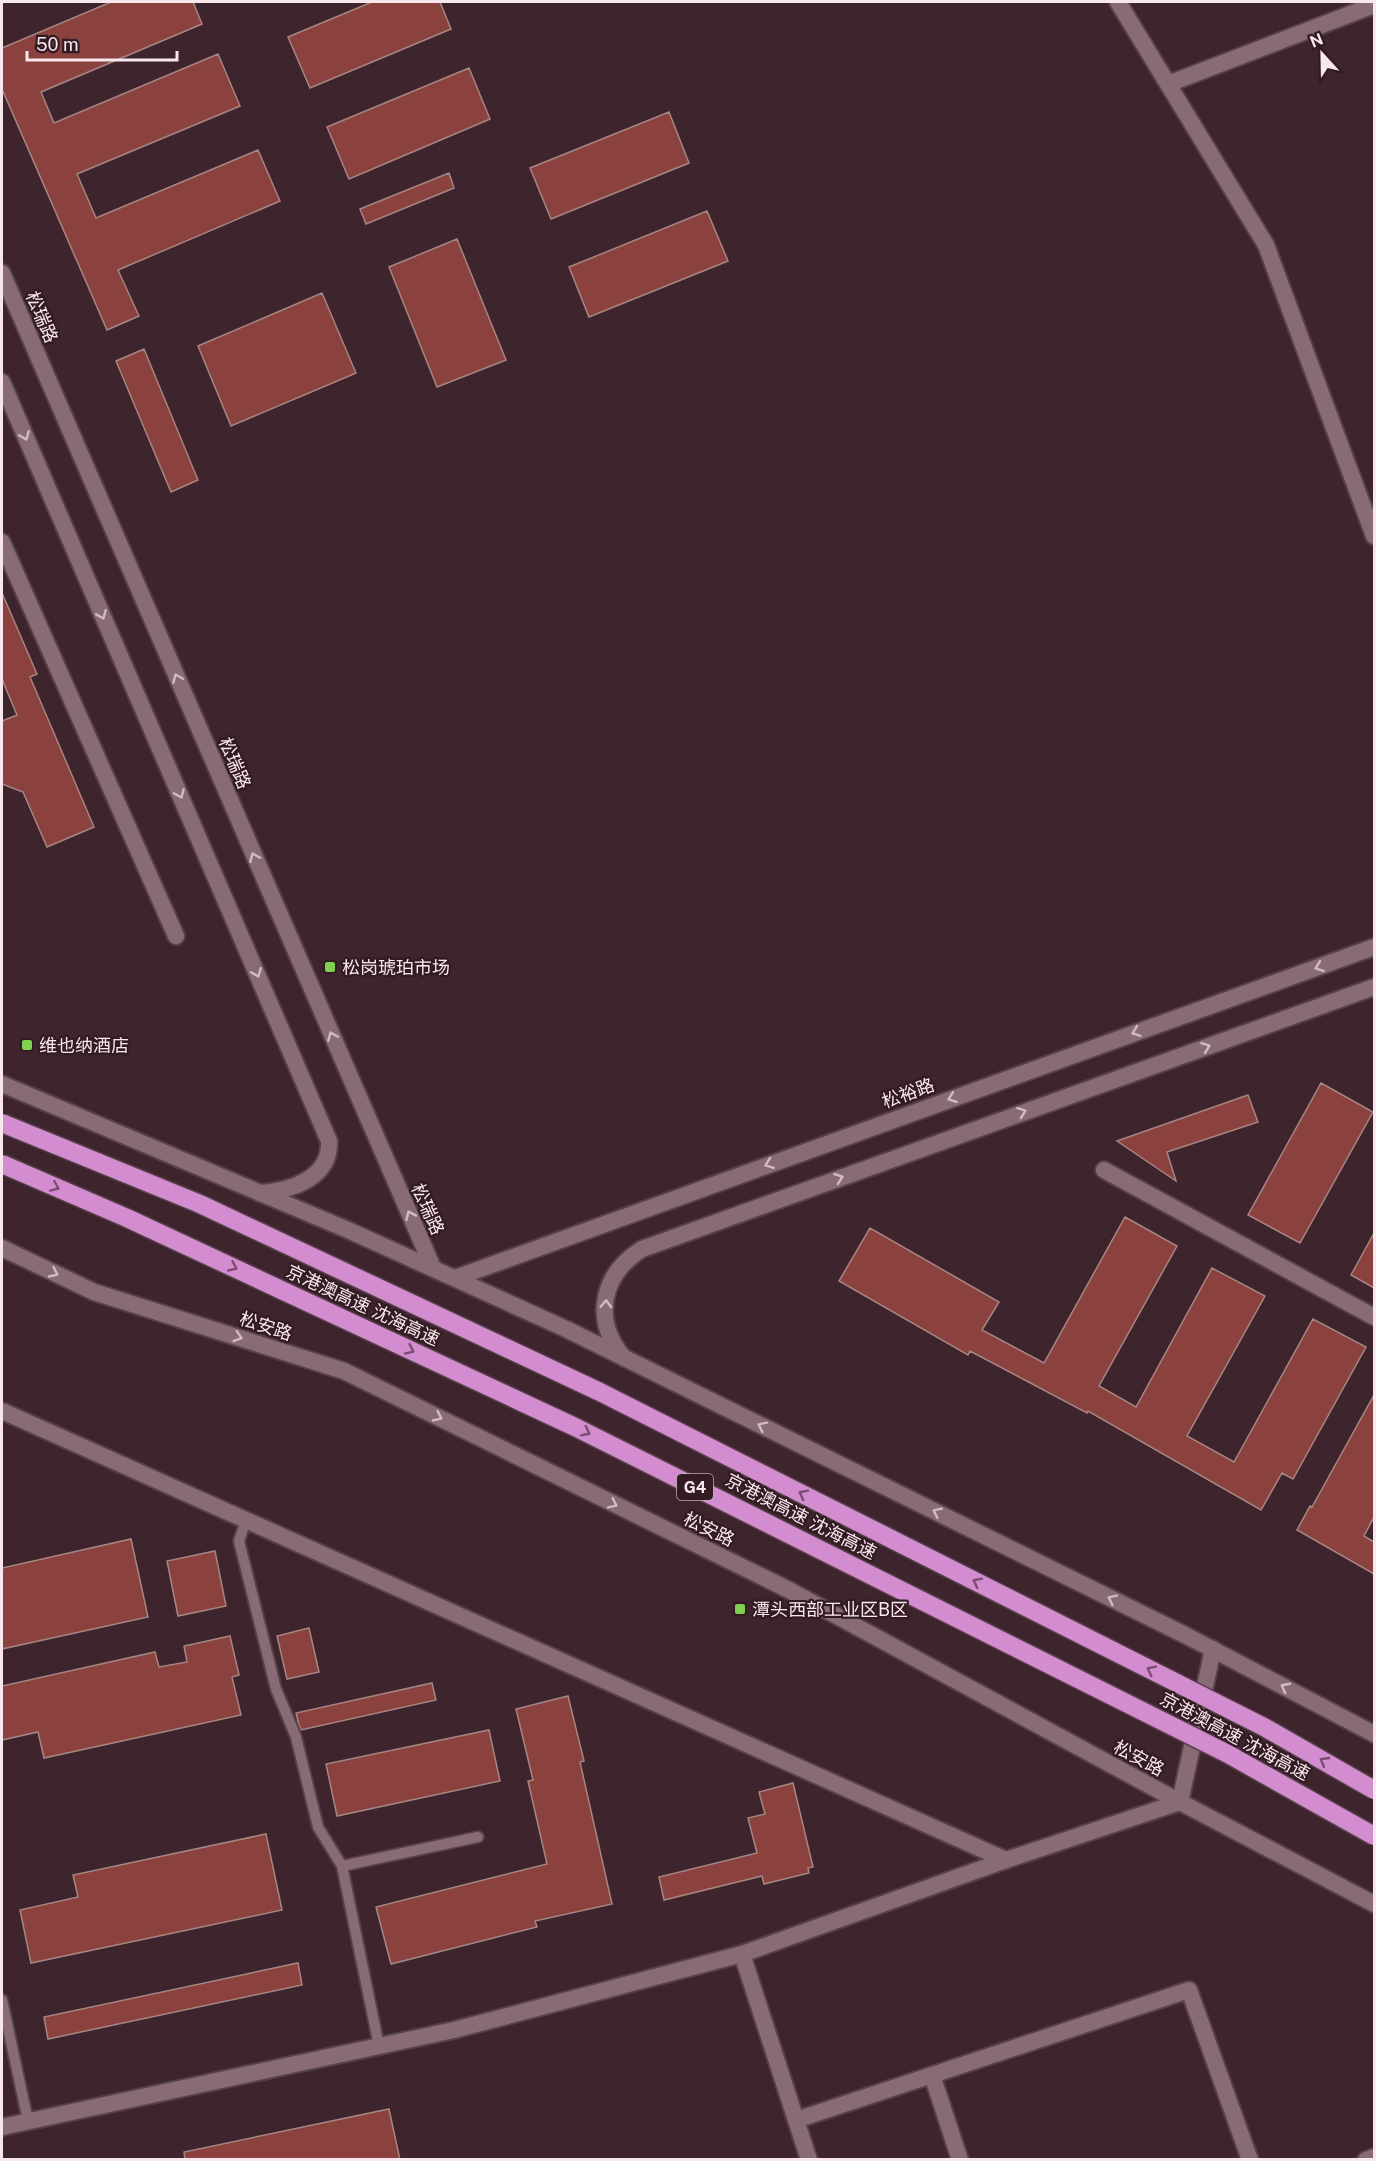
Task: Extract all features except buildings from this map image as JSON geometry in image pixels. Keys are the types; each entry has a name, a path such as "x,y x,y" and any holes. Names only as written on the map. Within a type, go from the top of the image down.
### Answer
{"highway":[{"name":"京港澳高速 沈海高速","path":"2,1122 200,1204 600,1392 1264,1727 1374,1790"},
{"name":"京港澳高速 沈海高速","path":"2,1164 127,1218 585,1432 1228,1754 1374,1836"}],"street":[{"path":"1118,2 1266,245 1374,536"},
{"path":"1168,84 1374,5"},
{"name":"松瑞路","path":"2,273 433,1268"},
{"path":"2,382 328,1141 327,1159 323,1168 314,1175 304,1182 281,1191 260,1193"},
{"path":"2,542 176,936"},
{"name":"松裕路","path":"455,1278 1374,947"},
{"path":"624,1358 609,1333 605,1310 607,1289 619,1267 628,1257 642,1249 1374,987"},
{"path":"2,1084 433,1268 566,1329 1213,1649 1374,1734"},
{"path":"1104,1170 1374,1317"},
{"name":"松安路","path":"2,1248 94,1292 344,1371 789,1590 1180,1802 1374,1904"},
{"path":"2,1411 1006,1860"},
{"path":"2,2127 454,2030 742,1954 1006,1860 1180,1802 1213,1649"},
{"path":"742,1954 809,2160"},
{"path":"796,2120 1189,1990 1250,2160"},
{"path":"932,2075 960,2160"},
{"path":"1366,2160 1374,2157"}],"lane":[{"path":"246,1520 239,1541 276,1689 296,1737 318,1827 342,1866 379,2046"},
{"path":"342,1866 478,1837"},
{"path":"2,2000 28,2121"}],"place":[{"name":"松岗琥珀市场","path":"330,967"},
{"name":"维也纳酒店","path":"27,1045"},
{"name":"潭头西部工业区B区","path":"740,1609"}]}
